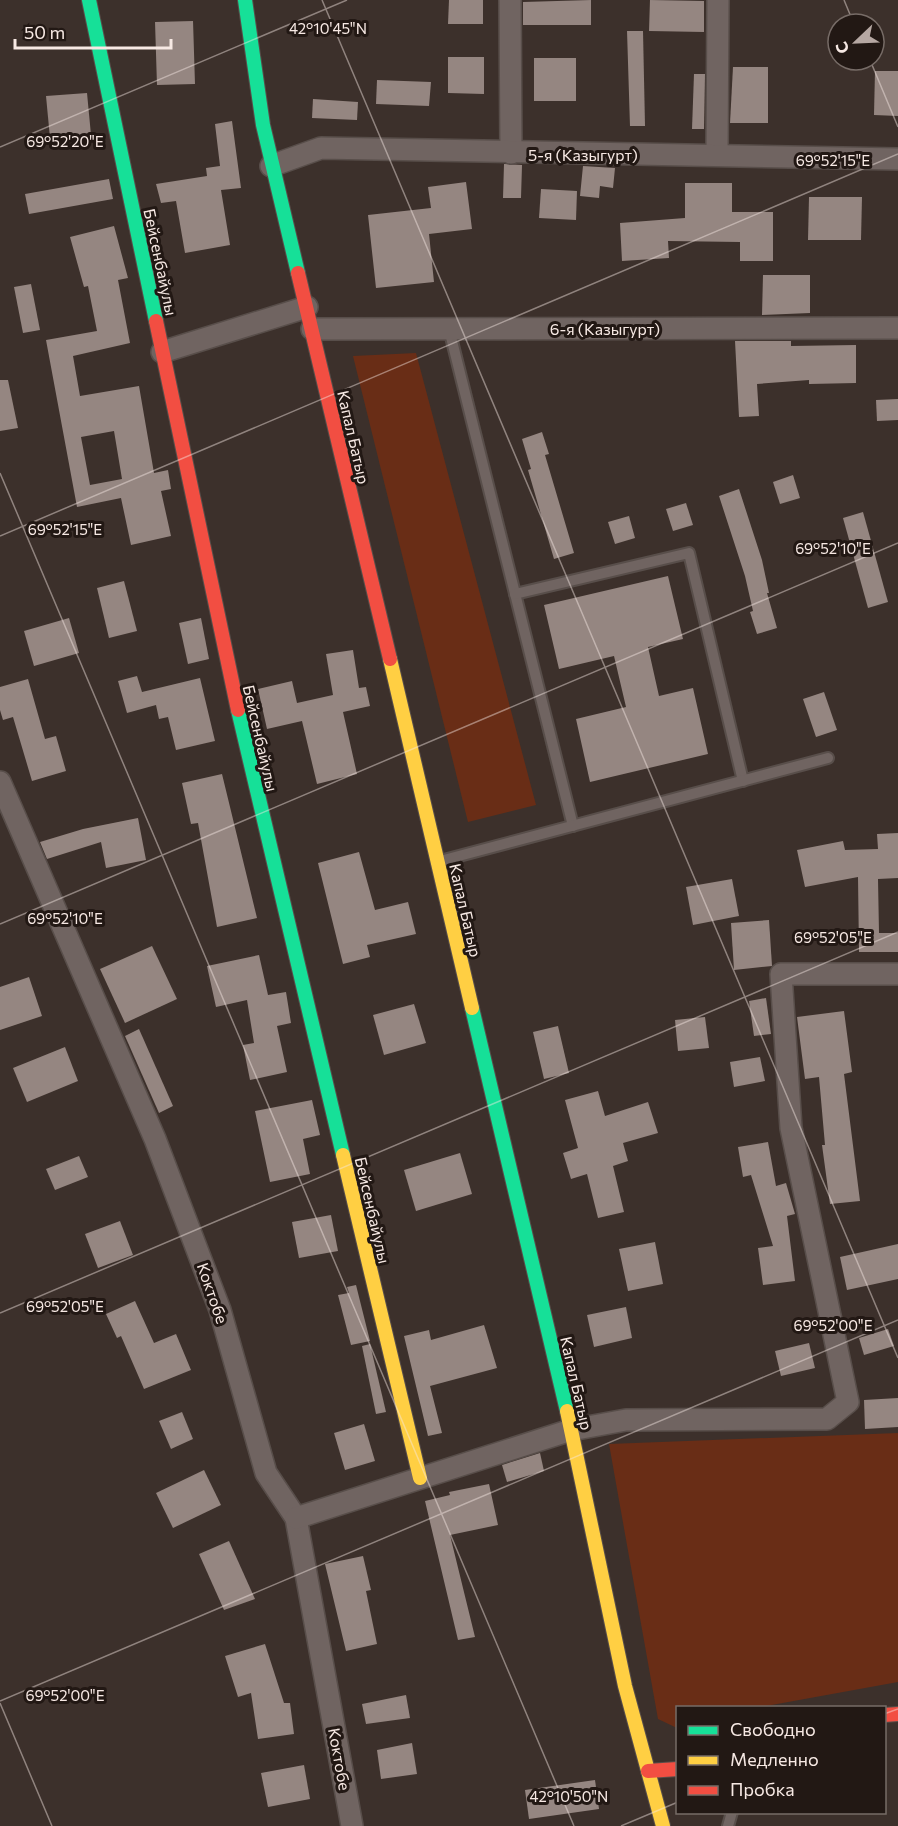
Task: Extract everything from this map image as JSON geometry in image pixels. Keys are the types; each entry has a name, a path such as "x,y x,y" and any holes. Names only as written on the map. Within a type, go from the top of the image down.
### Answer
{"main road":[{"name":"Бейсенбайулы","path":"89,0 246,750 420,1478"},
{"name":"Капал Батыр","path":"245,0 248,39 271,166 307,307 571,1430 625,1686 661,1824"},
{"path":"648,1771 676,1769"}],"street":[{"path":"510,0 512,153"},
{"path":"717,154 718,0"},
{"name":"5-я (Казыгурт)","path":"271,166 321,148 898,159"},
{"path":"162,352 307,307"},
{"name":"6-я (Казыгурт)","path":"312,329 898,328"},
{"name":"Коктобе","path":"0,782 155,1139 220,1310 266,1473 296,1518 352,1826"},
{"path":"296,1518 571,1430 626,1420 826,1419 848,1402 791,1128 781,974 898,974"}],"lane":[{"path":"449,329 573,826"},
{"path":"515,594 689,553 742,781"},
{"path":"437,862 828,758"}],"shaded area":[{"path":"416,353 536,805 468,822 353,356"},
{"path":"898,1433 898,1682 766,1706 676,1706 676,1728 658,1719 609,1444"}],"building":[{"path":"449,0 483,0 483,24 448,24"},
{"path":"591,0 591,25 523,25 523,2"},
{"path":"650,0 704,1 704,32 649,31"},
{"path":"193,21 195,84 157,85 155,22"},
{"path":"627,31 643,31 645,126 630,126"},
{"path":"448,57 484,57 484,94 448,93"},
{"path":"534,58 576,58 576,101 534,101"},
{"path":"733,67 768,67 768,123 730,123"},
{"path":"898,71 898,116 874,115 875,72"},
{"path":"694,74 705,74 704,129 692,129"},
{"path":"377,80 431,82 429,106 376,104"},
{"path":"87,93 91,135 50,138 46,96"},
{"path":"313,99 358,102 357,120 312,118"},
{"path":"232,121 241,188 221,190 230,245 185,253 176,201 161,203 156,184 207,176 206,168 220,166 215,124"},
{"path":"504,164 522,165 521,198 503,198"},
{"path":"583,166 615,168 613,188 600,186 599,198 580,196"},
{"path":"109,179 113,199 29,214 25,194"},
{"path":"466,182 472,229 429,234 434,282 376,288 368,215 431,208 428,187"},
{"path":"685,183 732,183 732,212 773,212 773,261 740,261 740,242 668,241 669,258 622,261 620,223 685,218"},
{"path":"541,189 577,191 576,220 539,218"},
{"path":"809,197 862,197 861,240 808,240"},
{"path":"114,226 128,278 118,280 130,343 73,356 80,396 139,386 154,473 168,470 171,489 161,491 171,536 131,545 121,498 77,507 46,340 97,331 88,286 84,287 70,237","holes":["114,431 122,479 90,485 81,437"]},
{"path":"763,275 810,275 810,313 762,315"},
{"path":"31,284 40,330 23,333 14,287"},
{"path":"735,341 791,341 791,346 856,345 856,383 809,384 809,380 757,384 759,416 739,417"},
{"path":"0,380 8,380 18,428 0,431"},
{"path":"898,399 898,420 877,421 876,400"},
{"path":"542,432 549,454 545,455 574,553 554,559 528,470 531,469 522,439"},
{"path":"793,475 800,498 780,504 773,482"},
{"path":"739,489 762,560 769,593 767,593 777,628 757,634 750,612 753,611 745,576 719,496"},
{"path":"686,503 693,525 673,531 666,509"},
{"path":"863,512 888,602 868,608 843,518"},
{"path":"629,516 635,538 615,544 608,522"},
{"path":"668,576 683,639 648,647 659,696 693,688 708,754 590,782 576,719 626,707 614,656 559,669 544,605"},
{"path":"124,581 137,631 109,638 97,588"},
{"path":"69,618 79,653 34,666 24,631"},
{"path":"201,618 209,659 188,664 179,623"},
{"path":"353,650 359,688 366,687 370,706 343,712 357,774 317,784 302,721 267,729 258,689 292,681 297,703 333,695 326,654"},
{"path":"137,676 142,692 200,678 215,741 176,750 168,717 159,719 156,705 127,713 118,681"},
{"path":"28,679 45,739 56,736 66,771 32,781 13,717 3,720 0,710 0,687"},
{"path":"824,692 837,730 816,737 803,699"},
{"path":"222,774 257,918 217,927 198,823 191,824 182,783"},
{"path":"138,818 146,860 106,868 101,842 47,859 40,842 83,829"},
{"path":"898,833 898,878 878,879 879,933 898,933 898,952 859,952 858,877 805,887 797,850 843,841 845,850 878,849 877,834"},
{"path":"359,852 375,910 408,902 416,934 367,945 370,957 343,964 318,863"},
{"path":"732,879 739,916 693,925 686,887"},
{"path":"769,920 772,966 734,970 731,923"},
{"path":"152,946 177,999 125,1023 100,969"},
{"path":"259,955 268,995 286,992 291,1023 277,1026 287,1072 250,1080 243,1045 254,1043 247,1000 216,1007 207,966"},
{"path":"29,977 42,1016 0,1030 0,987"},
{"path":"766,998 771,1034 754,1036 749,1001"},
{"path":"414,1004 426,1043 384,1055 373,1015"},
{"path":"844,1011 852,1072 844,1074 860,1201 830,1204 822,1145 825,1145 819,1077 805,1079 797,1017"},
{"path":"705,1017 709,1048 678,1051 675,1020"},
{"path":"558,1026 569,1073 544,1079 533,1032"},
{"path":"139,1029 173,1106 159,1113 125,1036"},
{"path":"65,1047 78,1081 27,1102 13,1068"},
{"path":"760,1057 765,1081 734,1087 730,1062"},
{"path":"598,1091 605,1116 648,1102 658,1133 623,1143 628,1161 613,1166 624,1212 598,1218 587,1174 571,1179 563,1153 578,1148 565,1100"},
{"path":"312,1100 320,1135 303,1139 310,1174 270,1182 255,1111"},
{"path":"768,1142 776,1186 786,1183 795,1214 787,1216 795,1281 763,1285 758,1248 773,1246 751,1175 743,1177 738,1147"},
{"path":"460,1153 472,1194 416,1211 404,1170"},
{"path":"79,1156 88,1177 55,1190 46,1169"},
{"path":"331,1215 338,1251 299,1258 292,1222"},
{"path":"120,1221 133,1255 98,1268 85,1234"},
{"path":"655,1242 663,1284 628,1291 619,1249"},
{"path":"898,1244 898,1279 847,1290 840,1257"},
{"path":"356,1285 370,1341 351,1345 338,1295 349,1293 347,1287"},
{"path":"135,1301 154,1343 176,1334 191,1370 144,1389 121,1336 117,1338 106,1314"},
{"path":"626,1307 632,1338 594,1347 587,1315"},
{"path":"484,1325 497,1368 430,1386 442,1433 428,1436 404,1336 429,1330 431,1340"},
{"path":"888,1329 894,1346 864,1355 859,1338"},
{"path":"809,1343 815,1368 781,1376 775,1351"},
{"path":"370,1344 386,1412 376,1414 362,1346"},
{"path":"898,1398 898,1427 865,1429 864,1400"},
{"path":"182,1412 193,1439 171,1449 159,1421"},
{"path":"364,1424 375,1461 345,1470 334,1433"},
{"path":"540,1453 544,1471 507,1482 502,1465"},
{"path":"204,1470 221,1505 173,1528 156,1493"},
{"path":"489,1484 498,1525 450,1535 475,1637 458,1640 425,1501 450,1495 449,1492"},
{"path":"229,1541 255,1599 224,1610 199,1554"},
{"path":"363,1556 371,1590 366,1591 377,1644 346,1651 325,1564"},
{"path":"265,1644 284,1703 290,1703 294,1734 258,1739 251,1693 238,1697 225,1656"},
{"path":"406,1695 410,1718 366,1724 362,1704"},
{"path":"412,1743 417,1774 381,1779 377,1750"},
{"path":"304,1765 310,1799 268,1807 261,1773"},
{"path":"595,1780 599,1809 529,1819 525,1790"}],"traffic: fast":[{"path":"89,0 156,321"},
{"path":"245,0 263,125 298,273"},
{"path":"238,710 343,1155"},
{"path":"472,1008 567,1411"}],"traffic: slow":[{"path":"390,659 472,1008"},
{"path":"343,1155 420,1478"},
{"path":"567,1411 625,1686 663,1826"}],"traffic: jam":[{"path":"298,273 390,659"},
{"path":"156,321 238,710"},
{"path":"886,1715 898,1714"},
{"path":"648,1771 676,1769"}]}
